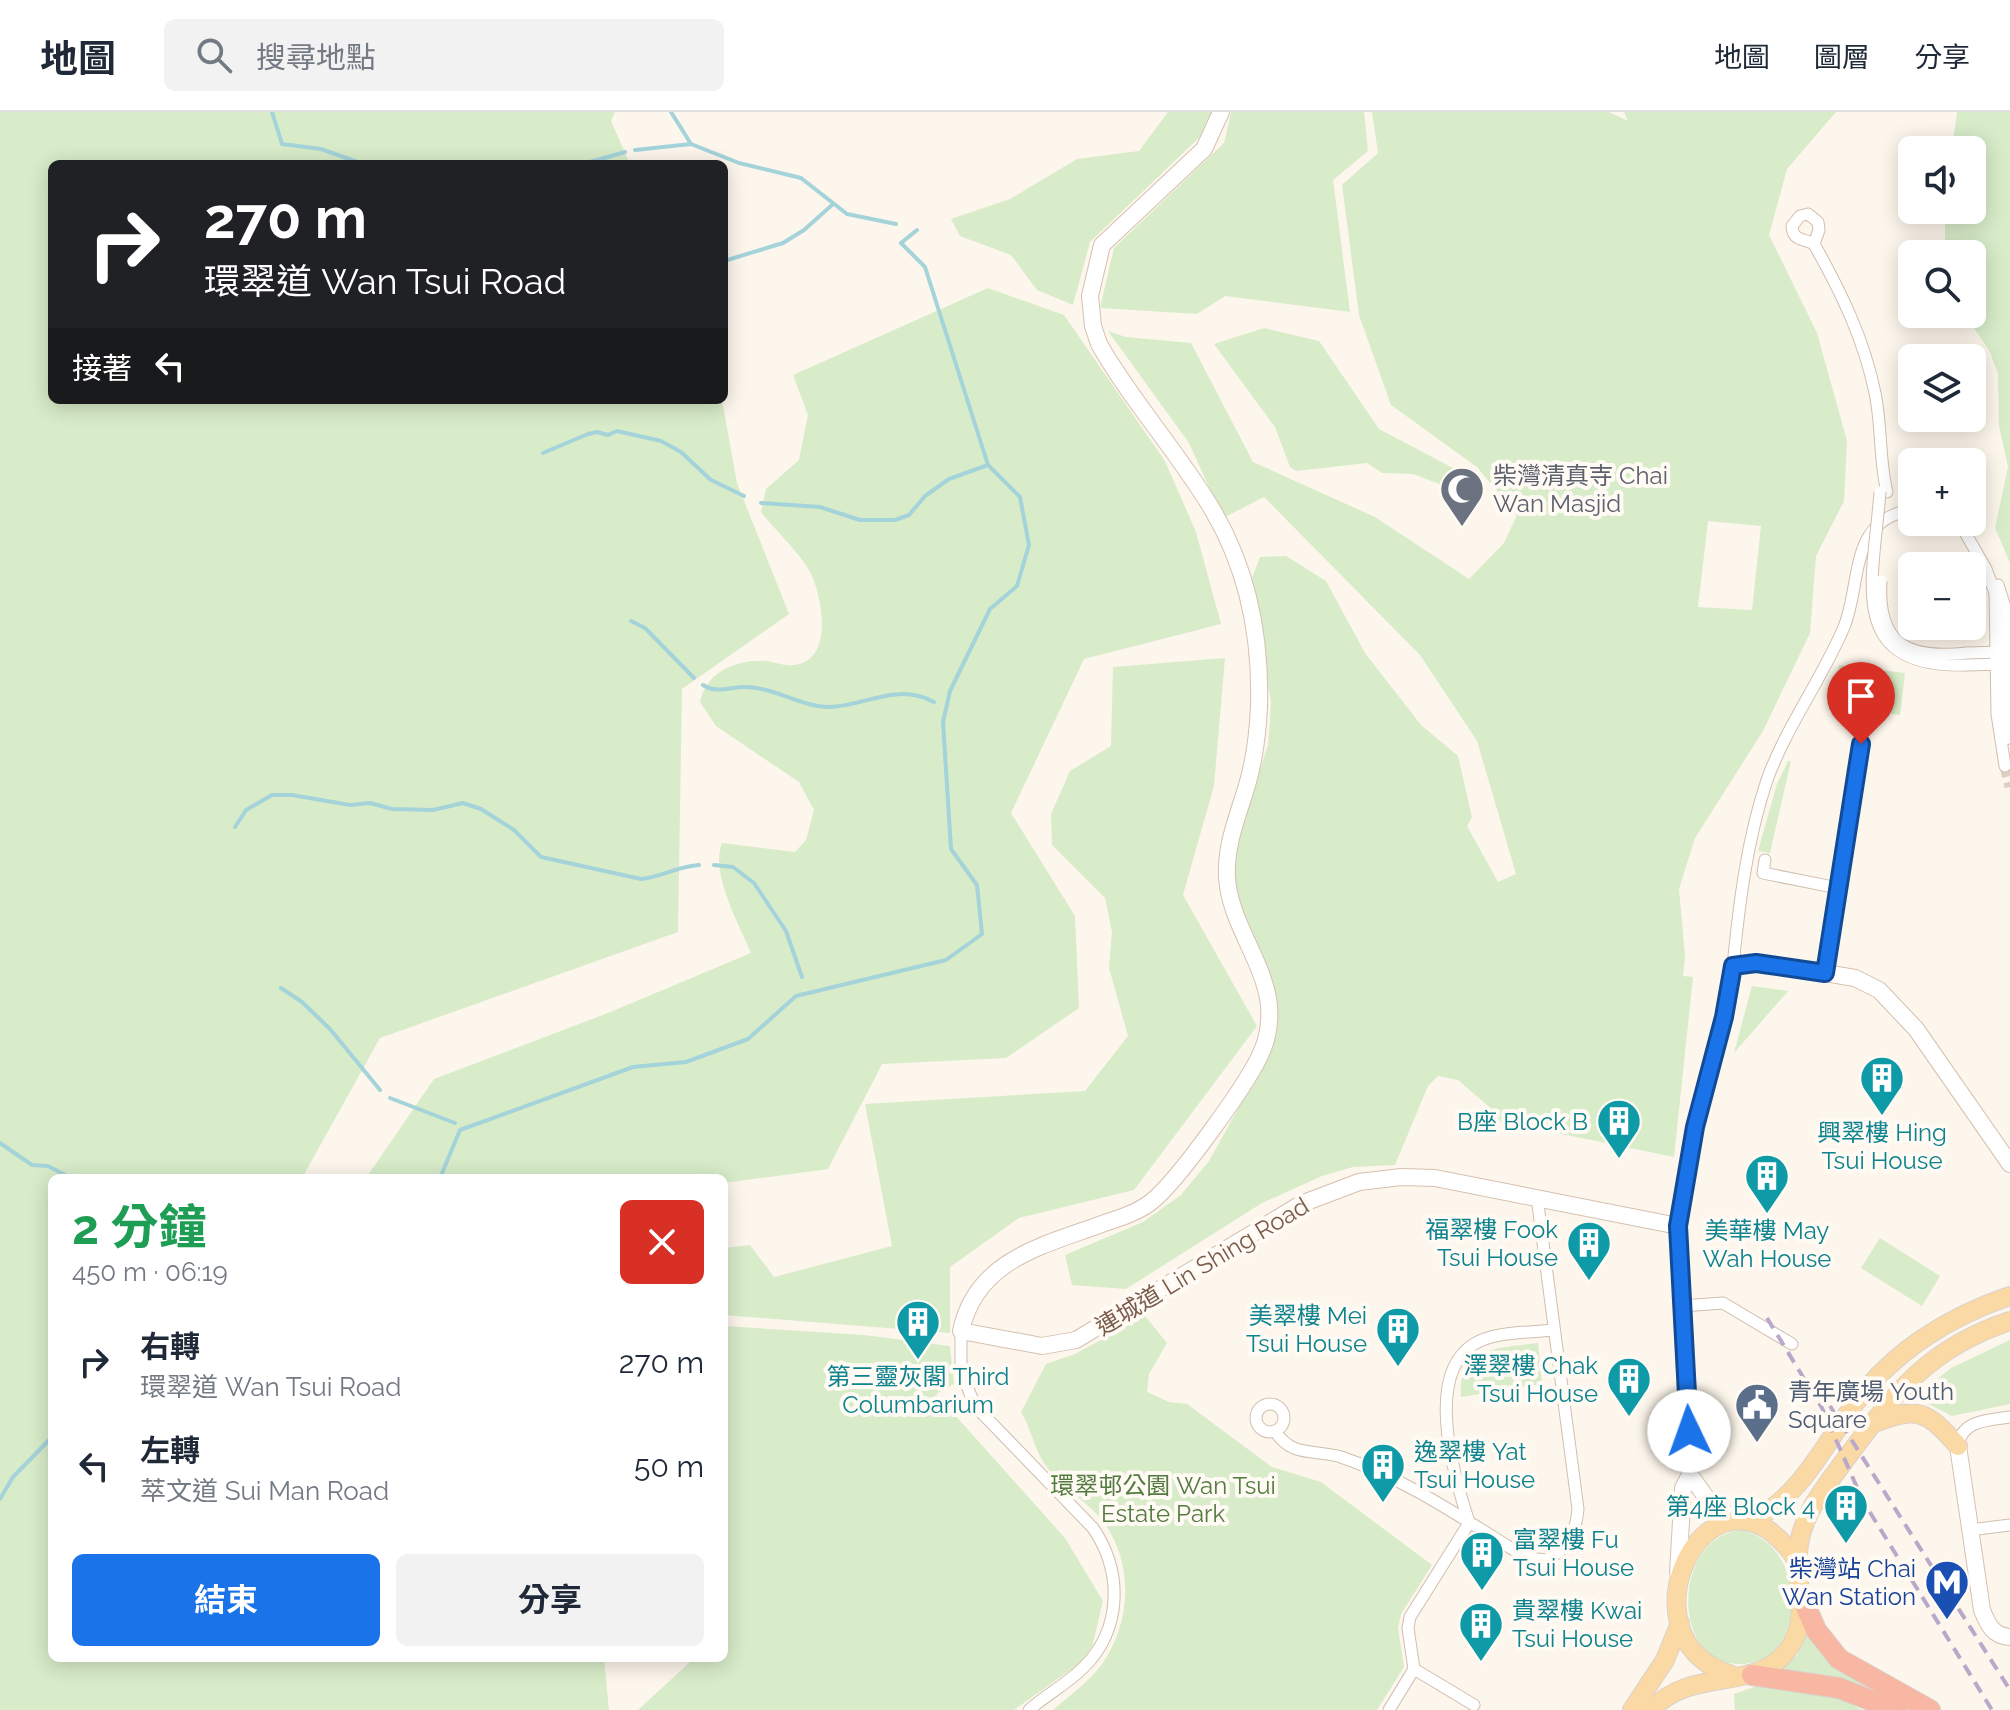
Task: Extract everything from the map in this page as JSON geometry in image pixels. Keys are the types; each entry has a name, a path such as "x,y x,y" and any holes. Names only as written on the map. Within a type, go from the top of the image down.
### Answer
{"highway":[{"path":"1802,1598 1816,1630 1839,1659 1930,1710"},
{"path":"1743,1676 1839,1688 1896,1710"}],"main road":[{"path":"1743,1676 1709,1666 1697,1656 1690,1649 1680,1623 1678,1573 1701,1538 1778,1505 1857,1401 1887,1367 1951,1322 2010,1296"},
{"path":"1651,1710 1666,1697 1687,1686 1743,1676 1774,1664 1793,1641 1800,1621 1802,1598 1798,1562 1804,1523 1813,1505 1893,1395 1927,1365 1962,1342 2010,1321"},
{"path":"1872,1424 1918,1413 1936,1420 1958,1446"},
{"path":"1744,1520 1786,1544 1798,1562"},
{"path":"1632,1710 1665,1660 1680,1623"}],"street":[{"path":"1029,1710 1076,1674 1098,1649 1114,1606 1113,1572 1106,1550 1093,1528 975,1406 961,1371 961,1331 965,1313 976,1292 1013,1259 1027,1251 1131,1214 1156,1198 1247,1078 1267,1034 1269,1006 1266,989 1235,913 1227,874 1228,847 1250,776 1258,721 1258,657 1249,603 1229,541 1212,509 1099,344 1093,326 1090,296 1102,245 1204,149 1221,112"},
{"path":"1815,246 1850,313 1869,366 1880,422 1887,492 1880,596 1886,624 1903,645 1926,655 2001,658"},
{"path":"1678,1573 1683,1488 1690,1475 1678,1226 1695,1127 1724,1017 1746,867 1767,779 1844,625 1863,545 1881,522 1898,515"},
{"path":"1967,536 1986,569 1996,601 2007,764"},
{"path":"1825,973 1861,744"},
{"path":"1765,860 1762,877 1838,888"},
{"path":"1733,966 1756,963 1864,982 1897,1006 2010,1164"},
{"name":"連城道 Lin Shing Road","path":"961,1331 1042,1346 1076,1340 1301,1204 1359,1182 1401,1177 1435,1178 1678,1226"},
{"path":"1275,1431 1290,1448 1301,1453 1338,1456 1419,1490 1527,1558 1546,1560 1556,1555 1569,1541 1577,1519 1537,1197"},
{"path":"1682,1306 1723,1303 1792,1344"},
{"path":"1469,1523 1452,1473 1447,1397 1451,1372 1465,1351 1487,1338 1553,1330"},
{"path":"2005,1636 1987,1625 1982,1610 1958,1446 1969,1426 2010,1417"},
{"path":"1690,1475 1711,1504 1744,1520"},
{"path":"1389,1710 1414,1669 1408,1628 1410,1617 1469,1523"},
{"path":"1970,1530 2010,1525"},
{"path":"1414,1669 1474,1705"}],"green space":[{"path":"0,112 615,112 611,121 628,160 48,160 48,404 723,404 737,483 789,614 682,689 678,932 380,1038 304,1174 48,1174 48,1662 604,1662 609,1710 0,1710"},
{"path":"1168,112 1212,112 1205,132 1090,242 1073,305 1037,290 1011,255 960,236 951,219 1010,199 1077,159 1139,151"},
{"path":"1231,112 1364,112 1368,151 1333,180 1350,312 1225,296 1197,314 1100,308 1114,248 1224,143"},
{"path":"1372,112 1609,112 1628,121 1624,112 1836,112 1787,169 1769,235 1817,333 1847,441 1844,501 1816,556 1810,633 1763,731 1695,838 1679,889 1685,956 1683,976 1693,977 1674,1157 1484,1118 1487,1105 1458,1080 1438,1076 1428,1086 1395,1165 1353,1167 1322,1176 1262,1203 1126,1289 1072,1285 1065,1255 1143,1222 1181,1195 1209,1161 1264,1062 1276,1006 1237,905 1233,850 1268,745 1271,701 1249,586 1260,557 1286,556 1326,581 1365,653 1421,725 1458,756 1472,817 1467,826 1498,882 1516,874 1477,741 1420,655 1264,497 1223,518 1189,443 1108,331 1126,337 1191,343 1253,462 1375,517 1469,579 1504,543 1517,515 1477,467 1391,405 1359,315 1342,185 1378,153","holes":["1708,521 1761,526 1752,610 1698,607"]},
{"path":"1957,112 2010,112 2010,563 1995,528 2008,467 1999,426 1998,374 1986,344 1974,328 1986,328 1986,240 1945,240 1945,224 1986,224 1986,136 1954,136"},
{"path":"988,288 1064,315 1165,461 1196,532 1221,624 1084,659 1011,813 1075,916 1079,1008 1006,1058 882,1064 828,1169 728,1182 728,1174 369,1174 434,1079 608,1013 751,953 723,883 719,855 722,843 795,852 806,840 814,810 799,782 716,726 700,702 703,692 716,675 734,665 755,661 788,665 802,663 818,648 821,609 811,574 761,512 766,489 799,460 808,415 793,375"},
{"path":"1264,328 1319,341 1379,429 1468,476 1458,491 1413,474 1382,473 1367,463 1296,471 1290,467 1275,427 1214,344"},
{"path":"1225,658 1214,786 1183,895 1257,1026 1134,1190 1019,1218 950,1267 950,1333 728,1315 728,1248 750,1245 774,1277 892,1246 865,1104 1085,1091 1128,1036 1109,968 1112,932 1105,898 1052,845 1051,814 1070,771 1111,746 1113,667"},
{"path":"1839,665 1905,673 1900,715 1834,707"},
{"path":"1788,761 1791,761 1770,853 1758,851 1777,784"},
{"path":"1752,986 1788,991 1734,1053"},
{"path":"1880,1238 1940,1276 1922,1306 1861,1268"},
{"name":"環翠邨公園 Wan Tsui Estate Park","path":"1145,1316 1167,1343 1149,1374 1147,1392 1169,1402 1187,1404 1272,1467 1321,1482 1432,1565 1401,1614 1398,1628 1404,1667 1377,1710 1053,1710 1092,1676 1112,1648 1123,1613 1124,1576 1121,1558 1105,1524 1047,1467 1021,1412 1046,1364 1075,1354"},
{"path":"728,1326 864,1335 950,1346 954,1384 936,1394 1065,1538 1103,1601 1092,1647 1079,1664 1014,1710 638,1710 690,1662 728,1662"},
{"path":"2010,1340 2010,1404 1952,1416 1915,1397 1951,1368"},
{"path":"1538,1343 1542,1384 1461,1397 1461,1380 1473,1359 1496,1349"},
{"path":"1741,1530 1763,1540 1779,1557 1789,1579 1792,1602 1789,1625 1779,1645 1762,1659 1739,1664 1716,1659 1700,1644 1691,1623 1688,1600 1692,1575 1702,1554 1718,1538"},
{"path":"1807,1633 1907,1702 1776,1671 1797,1656"},
{"path":"1757,1686 1834,1695 1862,1710 1735,1710 1734,1694"}],"waterway":[{"path":"272,112 282,144 321,149 352,160"},
{"path":"671,112 691,144"},
{"path":"635,150 691,144 739,163 801,178 847,214 896,224"},
{"path":"597,160 625,152"},
{"path":"728,260 783,243 804,230 832,205"},
{"path":"442,1174 460,1130 633,1067 686,1062 748,1039 796,996 946,960 982,934 977,885 951,849 943,722 950,691 990,609 1017,586 1029,545 1020,497 988,465 925,267 901,243 917,230"},
{"path":"543,453 588,434 597,432 608,435 617,431 661,441 681,452 711,480 744,496"},
{"path":"761,503 820,507 860,520 895,520 909,515 925,496 949,479 988,465"},
{"path":"631,621 645,628 694,678"},
{"path":"703,685 718,690 756,688 830,707 907,694 934,702"},
{"path":"235,827 246,810 272,795 292,795 350,805 370,803 392,809 433,810 463,803 481,809 514,830 541,857 641,879 699,865"},
{"path":"714,865 733,867 754,883 786,931 802,977"},
{"path":"281,988 302,1002 330,1029 380,1090"},
{"path":"390,1098 455,1123"},
{"path":"0,1143 32,1165 48,1166 63,1174"},
{"path":"0,1499 13,1477 48,1441"}],"tunnel":[{"path":"2005,766 2010,787"}],"railway":[{"path":"1767,1318 1822,1408 1863,1501 1992,1710"},
{"path":"1830,1406 2010,1690"}],"place":[{"name":"柴灣清真寺 Chai Wan Masjid","path":"1462,528"},
{"name":"興翠樓 Hing Tsui House","path":"1882,1117"},
{"name":"B座 Block B","path":"1619,1160"},
{"name":"美華樓 May Wah House","path":"1767,1215"},
{"name":"福翠樓 Fook Tsui House","path":"1589,1282"},
{"name":"第三靈灰閣 Third Columbarium","path":"918,1361"},
{"name":"美翠樓 Mei Tsui House","path":"1398,1368"},
{"name":"澤翠樓 Chak Tsui House","path":"1629,1418"},
{"name":"青年廣場 Youth Square","path":"1757,1444"},
{"name":"逸翠樓 Yat Tsui House","path":"1383,1504"},
{"name":"第4座 Block 4","path":"1846,1545"},
{"name":"富翠樓 Fu Tsui House","path":"1482,1592"},
{"name":"柴灣站 Chai Wan Station","path":"1947,1621"},
{"name":"貴翠樓 Kwai Tsui House","path":"1481,1663"}],"route":[{"path":"1689,1431 1678,1226 1695,1127 1719,1040 1733,966 1756,963 1825,973 1861,744"}]}
